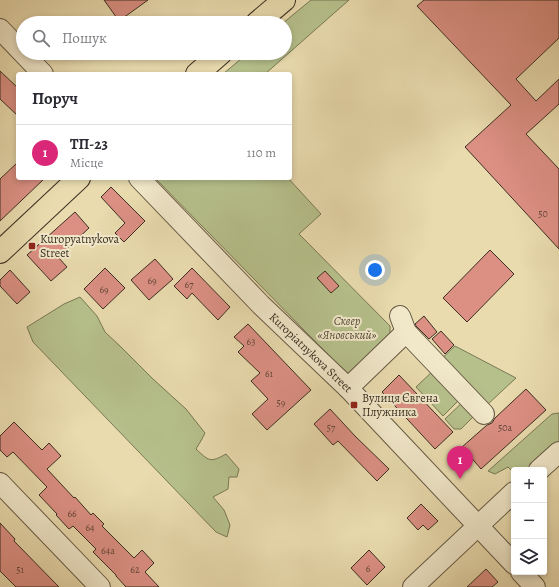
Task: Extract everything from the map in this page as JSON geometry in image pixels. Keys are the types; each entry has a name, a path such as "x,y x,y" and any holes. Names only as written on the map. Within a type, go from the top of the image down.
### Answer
{"main road":[{"path":"265,16 284,0"},
{"path":"199,72 213,60"},
{"path":"0,252 77,180"}],"street":[{"path":"0,29 16,46"},
{"path":"30,60 41,72"},
{"name":"Kuropiatnykova Street","path":"140,180 261,305 348,388 511,561"},
{"path":"348,388 403,324 484,414"},
{"path":"542,467 559,452"},
{"path":"0,483 100,587"},
{"path":"413,587 511,495"},
{"path":"524,575 535,587"}],"green space":[{"path":"311,0 349,0 292,50 292,16"},
{"path":"240,60 281,60 267,72 225,72"},
{"name":"Сквер «Яновський»","path":"157,180 290,180 321,214 299,234 390,326 390,338 350,377"},
{"path":"80,297 97,316 105,332 186,409 205,433 196,449 207,458 213,460 226,454 239,469 237,477 229,477 228,489 213,497 224,510 230,525 227,537 216,532 33,342 27,327 64,304"},
{"path":"455,346 516,378 487,405 439,361"},
{"path":"435,369 462,397 443,416 416,387"},
{"path":"465,400 476,414 461,429 454,429 445,419"},
{"path":"559,413 559,446 534,467 511,467 511,470 508,467 495,474 488,471 552,414"}],"building":[{"path":"104,0 148,0 126,16 115,16"},
{"path":"424,0 559,0 559,38 516,79 536,101 559,79 559,104 526,134 559,169 559,249 465,147 511,105 417,6"},
{"path":"0,71 16,86 16,114 0,99"},
{"path":"16,164 16,180 43,180 0,221 0,179"},
{"path":"111,187 145,221 124,242 115,233 125,223 101,197"},
{"path":"75,212 89,228 58,257 67,267 51,281 27,255"},
{"path":"490,250 514,274 467,322 443,298"},
{"path":"155,259 173,279 149,300 131,280"},
{"path":"105,268 125,288 103,309 84,289"},
{"path":"192,268 230,307 218,320 192,293 187,299 174,286"},
{"path":"10,270 30,292 17,304 0,286 0,280"},
{"path":"325,271 339,286 331,293 317,278"},
{"path":"424,316 437,332 429,339 415,324"},
{"path":"248,324 311,390 267,430 252,414 268,399 251,381 260,373 238,352 244,346 234,337"},
{"path":"441,331 454,345 445,354 432,339"},
{"path":"399,375 453,432 435,449 382,392"},
{"path":"526,389 546,410 481,469 462,447 487,425 492,423 495,418"},
{"path":"330,409 389,469 377,481 338,441 333,445 314,424"},
{"path":"14,422 42,450 49,443 61,456 47,469 91,515 93,513 104,524 102,526 134,558 142,550 154,563 145,572 159,587 126,587 93,552 96,549 73,526 69,529 56,515 57,514 39,495 47,487 13,452 7,457 0,450 0,436"},
{"path":"421,504 438,521 428,530 423,525 418,530 407,518"},
{"path":"0,523 15,539 14,541 59,587 16,587 0,571"},
{"path":"369,550 385,567 367,585 351,568"},
{"path":"486,569 498,582 492,587 467,587"}],"place":[{"name":"Kuropyatnykova Street","path":"32,246"},
{"name":"Вулиця Євгена Плужника","path":"354,405"},
{"name":"ТП-23","path":"460,479"}]}
